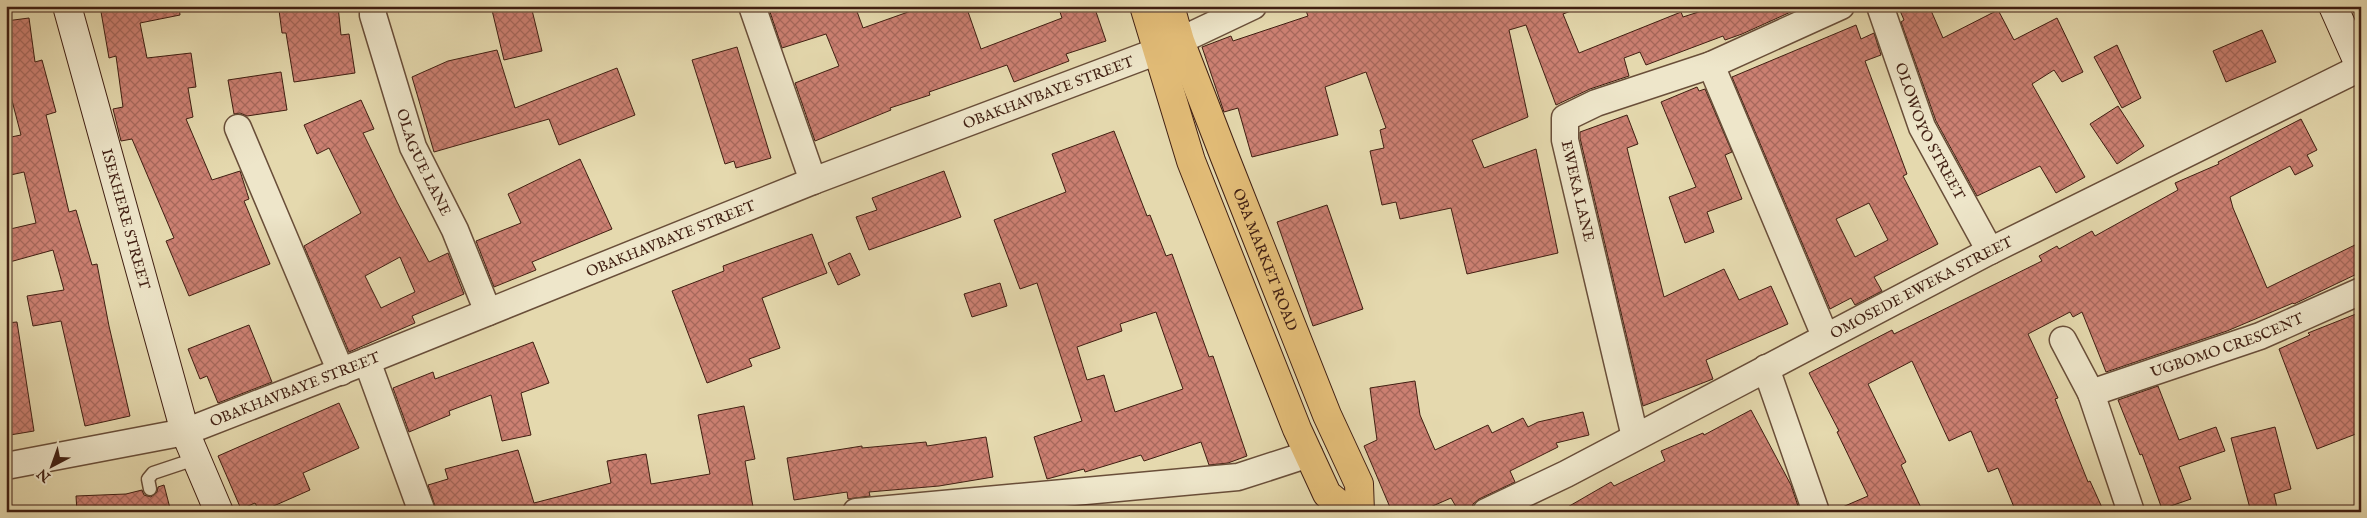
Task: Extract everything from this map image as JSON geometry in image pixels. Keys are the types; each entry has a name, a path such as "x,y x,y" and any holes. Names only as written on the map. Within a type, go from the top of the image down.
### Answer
{"main road":[{"name":"OBA MARKET ROAD","path":"1144,6 1169,46 1327,415 1360,484 1360,512"},
{"name":"OBA MARKET ROAD","path":"1170,6 1169,46 1191,161 1309,454 1325,503"},
{"path":"1325,503 1349,512"}],"street":[{"name":"ISEKHERE STREET","path":"66,6 185,432 220,512"},
{"name":"OLAGUE LANE","path":"373,6 373,15 413,147 454,230 488,312"},
{"path":"752,6 813,181"},
{"name":"OBAKHAVBAYE STREET","path":"6,466 185,432 367,362 813,181 1169,46 1253,6"},
{"name":"EWEKA LANE","path":"1635,437 1565,140 1565,118 1596,103 1711,65 1841,6"},
{"name":"OLOWOYO STREET","path":"1880,6 1922,127 1990,251"},
{"path":"2333,6 2361,69"},
{"path":"1711,65 1826,336"},
{"name":"OMOSEDE EWEKA STREET","path":"1486,512 1566,474 1990,251 2361,69"},
{"path":"238,128 341,372"},
{"name":"UGBOMO CRESCENT","path":"2091,393 2260,336 2361,291"},
{"path":"2063,340 2091,393 2131,512"},
{"path":"367,362 422,512"},
{"path":"1766,368 1816,512"},
{"path":"856,512 1238,477 1309,454"}],"lane":[{"path":"150,489 148,479 153,473 198,458"}],"building":[{"path":"100,6 179,6 180,15 140,23 147,58 191,53 196,87 188,88 193,117 186,119 212,180 240,171 249,199 244,201 270,264 189,296 166,241 174,238 132,139 121,141 113,109 123,107 116,56 109,58"},
{"path":"306,6 338,6 341,35 349,34 355,73 294,82 286,33 282,33 279,10"},
{"path":"491,6 531,6 542,51 504,60"},
{"path":"768,6 855,6 863,28 925,6 966,6 981,49 1062,18 1058,6 1094,6 1106,41 1066,54 1069,61 1014,82 1007,65 929,92 930,95 890,108 891,110 815,141 795,83 839,66 826,34 782,48"},
{"path":"1304,6 1571,6 1571,11 1563,14 1579,53 1681,12 1683,17 1717,6 1804,6 1742,34 1725,40 1723,36 1646,65 1640,52 1624,58 1629,76 1590,89 1556,105 1526,25 1509,30 1528,117 1472,140 1484,168 1536,149 1558,253 1467,274 1451,208 1400,219 1396,202 1382,205 1370,151 1384,148 1380,130 1386,128 1366,72 1325,87 1338,135 1252,157 1238,108 1224,112 1202,47 1231,36 1233,41 1308,16"},
{"path":"1898,6 1929,6 1943,38 1998,10 2014,40 2057,18 2083,72 2062,82 2054,70 2032,84 2085,177 2056,193 2040,166 1977,196 1936,121 1901,22 1904,20"},
{"path":"29,18 35,62 42,60 56,112 46,115 69,212 76,210 92,265 97,264 130,416 85,426 61,321 33,326 27,296 64,290 53,250 6,263 6,230 36,223 24,172 6,176 6,138 21,135 10,93 6,94 6,21"},
{"path":"1856,25 1861,39 1874,33 1881,55 1865,61 1907,174 1903,176 1938,244 1874,277 1882,291 1855,305 1851,298 1830,309 1732,77","holes":["1869,203 1888,240 1855,257 1836,219"]},
{"path":"2262,30 2276,62 2226,82 2213,51"},
{"path":"2117,45 2141,98 2122,108 2094,57"},
{"path":"737,47 771,158 736,168 734,161 725,164 692,60"},
{"path":"497,50 515,108 617,68 635,115 559,145 549,119 434,152 412,77 448,61"},
{"path":"281,72 287,110 247,116 240,113 234,114 228,80"},
{"path":"1697,87 1699,91 1705,89 1732,152 1725,155 1742,199 1707,212 1714,232 1685,243 1669,197 1696,187 1661,102"},
{"path":"361,100 374,129 363,133 397,202 429,262 448,253 464,294 412,316 415,323 349,352 304,246 361,213 329,148 317,154 304,125","holes":["400,257 415,292 381,308 365,276"]},
{"path":"2118,106 2144,146 2117,164 2090,124"},
{"path":"1627,115 1638,144 1627,148 1664,297 1724,269 1739,300 1771,286 1788,324 1706,360 1713,379 1643,406 1580,138 1580,132"},
{"path":"2301,119 2317,150 2307,155 2313,166 2295,175 2290,166 2230,197 2233,208 2267,288 2361,242 2361,272 2294,304 2227,331 2106,372 2082,312 2073,317 2070,312 2028,334 2058,398 2055,399 2088,482 2090,481 2104,512 2016,512 1998,468 1988,472 1971,431 1949,441 1912,361 1868,384 1906,462 1901,465 1923,512 1831,512 1868,496 1837,432 1839,431 1809,373 1892,330 1894,334 2042,261 2039,256 2057,246 2059,249 2092,231 2095,236 2178,190 2175,183 2219,164 2218,162"},
{"path":"1114,131 1147,216 1150,215 1166,256 1172,254 1209,357 1213,356 1247,456 1228,463 1209,465 1201,442 1144,461 1141,455 1085,472 1084,469 1047,479 1034,437 1082,421 1037,283 1020,289 994,220 1066,192 1052,154","holes":["1156,312 1183,389 1115,412 1104,375 1087,380 1077,347 1122,331 1120,324"]},
{"path":"580,159 612,229 532,262 536,270 494,287 476,241 521,223 508,194"},
{"path":"944,171 961,217 869,250 856,217 877,210 872,198"},
{"path":"1327,205 1363,309 1313,326 1277,222"},
{"path":"812,234 827,273 762,298 780,348 749,359 752,366 707,383 672,291 724,271 723,266"},
{"path":"850,253 860,275 838,285 828,263"},
{"path":"1000,283 1007,306 972,317 964,294"},
{"path":"2361,312 2361,432 2317,449 2279,349 2310,335 2308,333"},
{"path":"17,322 34,431 10,435 6,408 6,323"},
{"path":"249,325 272,382 218,403 207,376 200,379 188,349"},
{"path":"533,342 549,383 521,393 531,435 502,441 491,395 449,411 450,415 409,432 393,388 433,372 435,379"},
{"path":"1415,381 1420,415 1435,450 1488,425 1492,433 1523,418 1528,427 1538,422 1583,412 1589,435 1556,443 1558,447 1510,471 1515,482 1479,499 1473,504 1471,512 1459,512 1451,498 1419,512 1392,512 1364,446 1377,440 1370,388"},
{"path":"2158,386 2179,440 2216,427 2225,451 2179,467 2191,499 2162,509 2142,454 2140,455 2118,400"},
{"path":"339,403 359,448 303,473 310,490 260,512 255,503 241,509 218,456"},
{"path":"744,406 755,459 745,461 753,507 726,512 437,512 428,485 448,479 445,469 518,450 534,503 611,483 607,461 646,454 651,484 710,474 698,415"},
{"path":"1751,410 1791,485 1800,512 1559,512 1611,482 1614,486 1665,461 1661,451 1703,433 1704,435"},
{"path":"2275,427 2291,489 2274,494 2278,512 2251,512 2231,438"},
{"path":"986,437 993,477 939,486 869,492 870,496 848,499 847,492 794,500 787,458 862,446 862,448 926,442 927,446"},
{"path":"164,485 171,512 77,512 76,496 126,494 142,490 144,495 151,497 157,492 158,487"}]}
